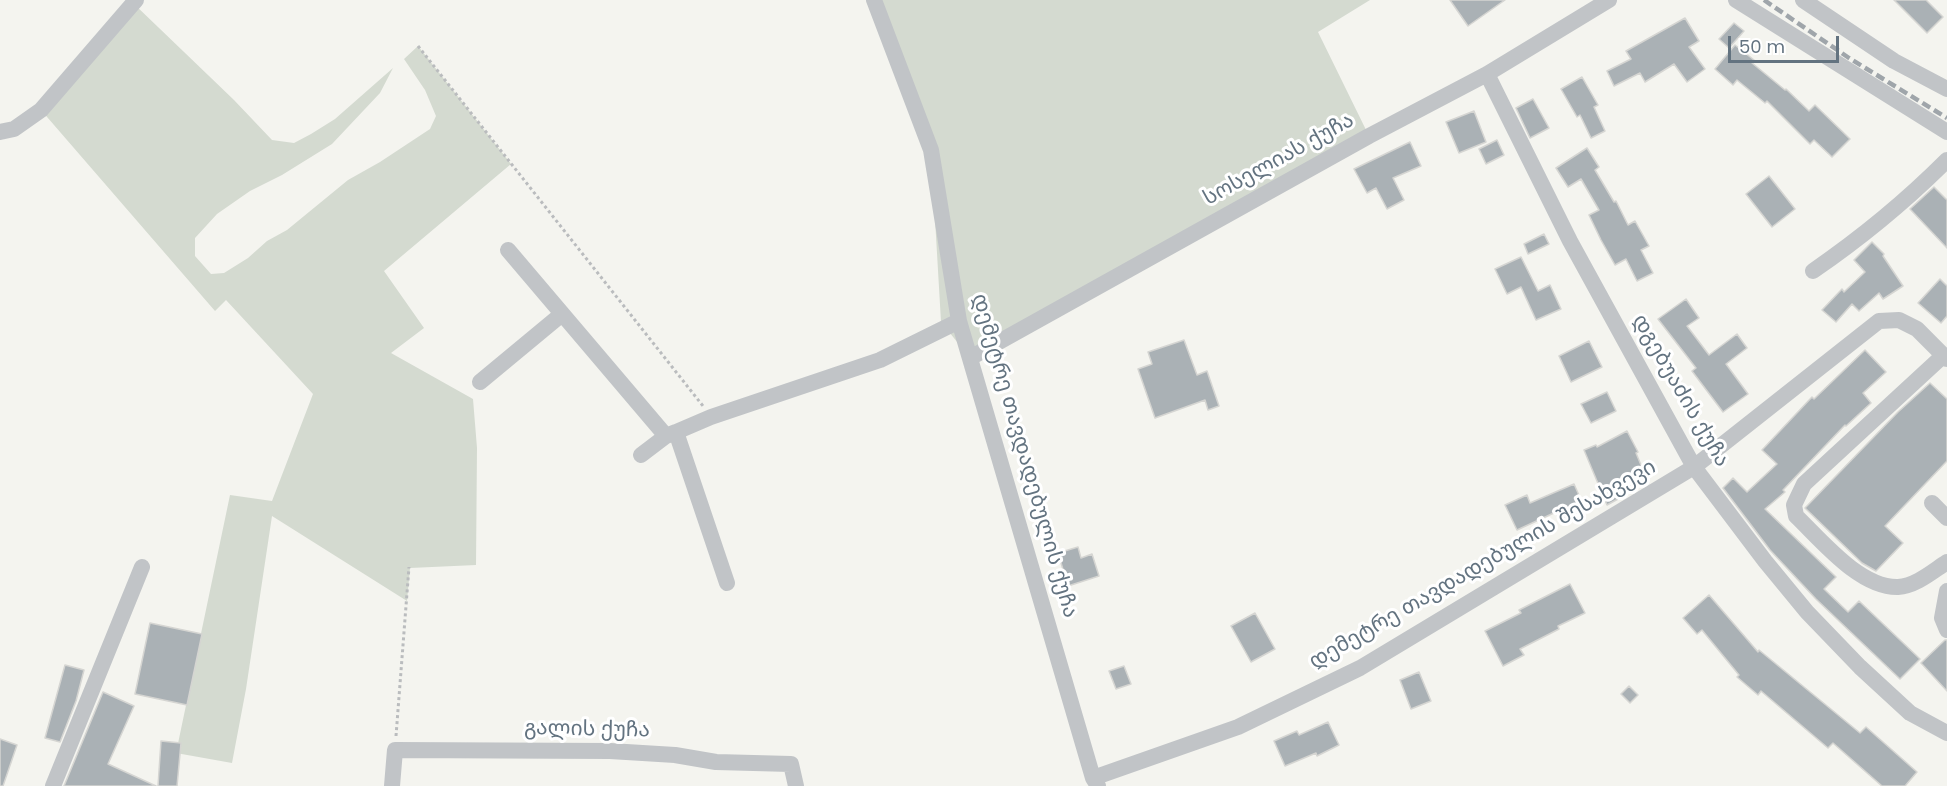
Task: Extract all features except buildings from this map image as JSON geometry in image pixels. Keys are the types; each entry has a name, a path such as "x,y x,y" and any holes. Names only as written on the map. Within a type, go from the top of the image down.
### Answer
{"street":[{"path":"0,132 14,129 41,110 136,0"},
{"name":"დემეტრე თავდადებულის ქუჩა","path":"874,0 931,150 959,321 1096,782"},
{"name":"სოსელიას ქუჩა","path":"969,358 1358,142 1487,74 1609,0"},
{"path":"1736,0 1947,132"},
{"path":"1803,0 1894,61 1947,89"},
{"name":"დგებუაძის ქუჩა","path":"1487,74 1570,241 1694,467 1765,561 1808,612 1860,667 1910,713 1947,732"},
{"path":"1813,271 1851,245 1925,182 1947,160"},
{"path":"508,250 562,314 671,434 727,583"},
{"path":"480,382 562,314"},
{"name":"დემეტრე თავდადებულის შესახვევი","path":"1096,782 1238,727 1360,668 1694,467 1879,321 1899,320 1917,329 1945,357"},
{"path":"641,455 671,434 711,417 880,360 959,321"},
{"path":"1945,357 1804,484 1794,505 1796,516 1853,570 1878,584 1899,587 1916,581 1947,561"},
{"path":"1932,503 1947,518"},
{"path":"53,786 142,567"},
{"path":"1947,591 1942,618 1947,630"},
{"path":"392,786 395,750"},
{"name":"გალის ქუჩა","path":"395,750 610,751 675,755 716,762 791,764 796,786"}],"path":[{"path":"418,46 711,417"},
{"path":"395,750 410,567"}],"shaded area":[{"path":"874,0 1370,0 1318,32 1369,136 970,358 941,322 931,150"},
{"path":"133,3 234,100 272,140 294,143 311,134 335,119 393,68 380,93 332,144 282,175 250,191 217,214 195,238 195,256 211,274 224,273 248,258 267,241 287,230 348,180 430,129 436,116 425,90 404,59 418,46 511,164 384,271 424,328 391,353 473,399 477,448 476,565 410,568 407,601 272,516 246,689 232,763 176,753 230,495 272,501 313,394 226,300 215,311 41,110"}],"railway":[{"path":"1764,0 1849,58 1947,118"}]}
